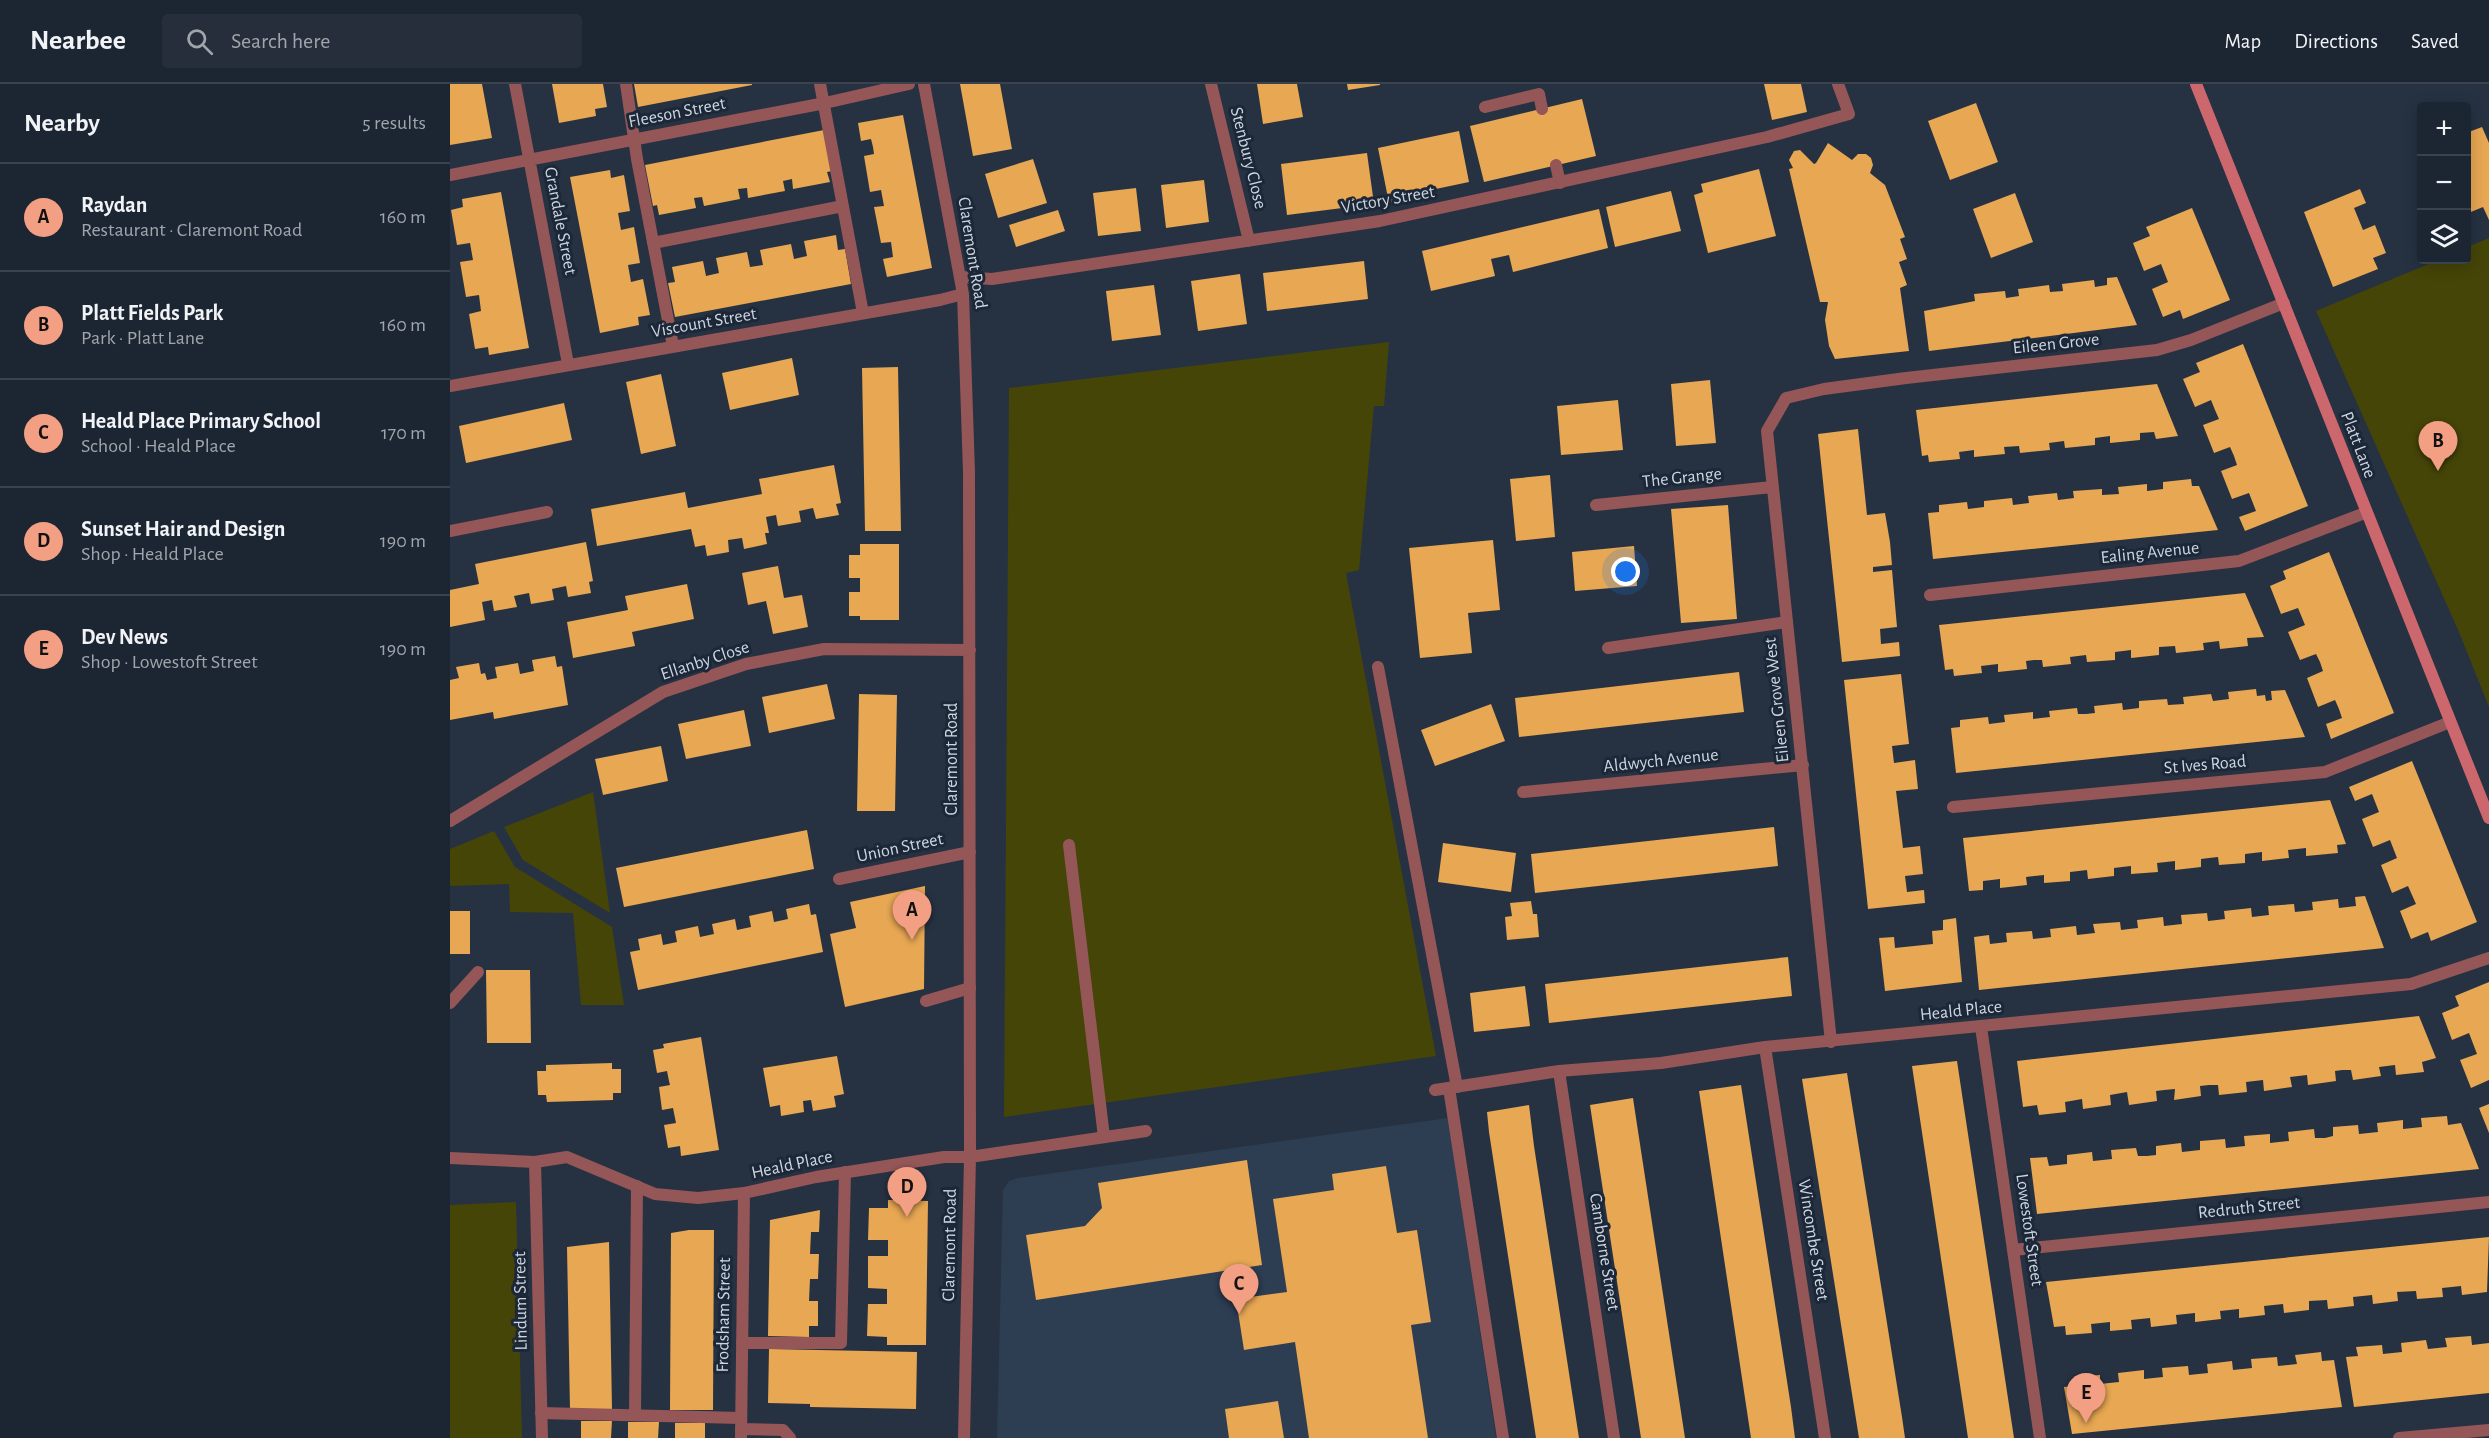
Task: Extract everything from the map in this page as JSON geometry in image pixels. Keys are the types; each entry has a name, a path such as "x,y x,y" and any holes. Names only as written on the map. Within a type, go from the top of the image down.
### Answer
{"street":[{"name":"Grandale Street","path":"515,84 568,364"},
{"path":"626,84 673,346"},
{"path":"820,84 863,313"},
{"name":"Fleeson Street","path":"450,175 825,103 909,84"},
{"name":"Claremont Road","path":"924,84 963,294 969,472 970,1156 964,1438"},
{"name":"Stenbury Close","path":"1211,84 1249,241"},
{"name":"Victory Street","path":"961,277 992,279 1380,221 1560,183 1767,137 1849,114 1838,84"},
{"name":"Platt Lane","path":"2196,84 2365,513 2489,818"},
{"path":"1485,107 1539,94 1542,109"},
{"path":"1556,165 1560,183"},
{"path":"653,243 843,206"},
{"name":"Viscount Street","path":"450,386 940,300 963,294"},
{"name":"Eileen Grove","path":"1824,389 2157,350 2191,340 2284,303"},
{"name":"Eileen Grove West","path":"1824,389 1786,398 1767,431 1832,1042"},
{"name":"The Grange","path":"1596,505 1772,487"},
{"path":"450,531 547,512"},
{"name":"Ealing Avenue","path":"1930,595 2239,561 2365,513"},
{"path":"1608,648 1787,622"},
{"name":"Ellanby Close","path":"450,821 663,692 736,668 824,649 970,650"},
{"path":"1378,667 1453,1087 1503,1438"},
{"name":"St Ives Road","path":"1953,807 2325,772 2450,722"},
{"name":"Aldwych Avenue","path":"1523,792 1803,765"},
{"path":"1069,845 1104,1137"},
{"name":"Union Street","path":"838,879 970,852"},
{"name":"Heald Place","path":"1435,1090 1559,1071 1661,1063 1765,1047 2411,984 2489,958"},
{"path":"450,1003 478,972"},
{"path":"926,1000 970,988"},
{"name":"Lowestoft Street","path":"1981,1027 2040,1438"},
{"name":"Wincombe Street","path":"1765,1047 1825,1438"},
{"name":"Camborne Street","path":"1559,1071 1614,1438"},
{"name":"Heald Place","path":"450,1158 535,1162 567,1157 655,1194 698,1198 744,1193 845,1172 944,1157 970,1156 1146,1131"},
{"name":"Lindum Street","path":"535,1162 542,1438"},
{"path":"742,1343 841,1343 845,1172"},
{"path":"635,1415 637,1186"},
{"name":"Frodsham Street","path":"741,1428 744,1193"},
{"name":"Redruth Street","path":"2013,1250 2489,1202"},
{"path":"541,1413 635,1415 741,1428 783,1430 790,1438"},
{"path":"2399,1438 2489,1430"}],"shaded area":[{"path":"2489,238 2489,707 2459,632 2316,311 2428,264 2471,264 2471,245"},
{"path":"1389,342 1384,406 1374,406 1359,570 1346,573 1436,1056 1004,1117 1009,388"},
{"path":"593,792 610,913 523,860 504,827"},
{"path":"494,831 515,867 612,927 624,1005 581,1005 573,913 510,912 509,884 450,886 450,849"},
{"path":"1448,1118 1496,1438 997,1438 1003,1190 1009,1181"},
{"path":"516,1202 522,1438 450,1438 450,1205"}],"building":[{"path":"450,84 482,84 492,138 450,145"},
{"path":"552,84 603,84 607,107 595,109 596,116 559,123"},
{"path":"634,84 752,84 752,85 638,107"},
{"path":"960,84 1000,84 1012,149 973,156"},
{"path":"1257,84 1297,84 1303,117 1263,124"},
{"path":"1347,84 1380,84 1380,85 1348,90"},
{"path":"1764,84 1801,84 1807,112 1772,120"},
{"path":"1582,99 1596,156 1484,182 1470,126"},
{"path":"1976,103 1998,162 1950,180 1928,121"},
{"path":"903,115 932,268 887,277 883,259 893,257 891,242 881,243 874,207 884,206 881,190 870,192 864,156 874,154 873,147 871,139 861,141 858,123"},
{"path":"2482,127 2489,143 2489,220 2483,207 2471,212 2471,131"},
{"path":"824,130 832,171 827,172 830,182 793,189 792,179 783,181 785,191 748,198 747,188 738,189 740,199 704,206 702,197 694,198 696,208 659,215 657,205 653,206 645,165"},
{"path":"1459,131 1469,182 1431,190 1431,194 1389,203 1378,148"},
{"path":"1828,143 1852,160 1858,154 1866,154 1871,158 1873,165 1870,173 1885,185 1905,237 1900,239 1907,259 1899,262 1907,285 1900,288 1909,351 1835,359 1829,346 1825,320 1828,302 1820,302 1789,169 1793,168 1789,160 1794,151 1800,150 1814,164"},
{"path":"1367,153 1374,204 1287,215 1281,164"},
{"path":"1033,159 1047,203 998,218 985,174"},
{"path":"1759,169 1776,236 1708,253 1694,195 1703,192 1701,184"},
{"path":"610,170 611,178 624,175 630,211 618,213 621,230 634,227 640,263 628,265 631,282 643,279 650,315 638,317 639,325 600,333 570,177"},
{"path":"1204,180 1209,222 1166,228 1161,185"},
{"path":"1136,188 1141,231 1098,236 1093,193"},
{"path":"2360,189 2366,203 2354,208 2363,230 2375,225 2386,253 2373,258 2378,269 2333,287 2304,212"},
{"path":"1671,191 1681,231 1615,247 1606,207"},
{"path":"501,192 529,348 489,355 488,347 475,349 469,314 481,311 479,295 466,297 460,262 473,260 470,243 457,245 451,210 463,207 462,199"},
{"path":"2015,193 2033,242 1991,258 1973,209"},
{"path":"2192,208 2230,300 2183,319 2180,310 2163,317 2152,289 2168,282 2161,264 2144,271 2133,243 2150,236 2146,227"},
{"path":"1599,209 1608,248 1513,272 1509,255 1491,259 1495,276 1431,291 1422,251"},
{"path":"1058,210 1065,231 1016,247 1009,225"},
{"path":"836,235 838,250 845,249 851,284 675,317 668,283 675,282 672,267 703,261 706,276 719,273 716,258 747,252 750,267 763,265 760,250 791,244 794,259 807,256 804,241"},
{"path":"1364,261 1368,299 1267,311 1263,273"},
{"path":"1240,274 1247,324 1198,331 1191,281"},
{"path":"2117,277 2137,325 1929,351 1924,311 1975,301 1974,294 2005,291 2006,298 2019,296 2018,289 2049,285 2050,292 2063,291 2062,284 2094,280 2095,287 2107,285 2107,278"},
{"path":"1154,285 1161,335 1112,341 1106,291"},
{"path":"2243,344 2308,506 2245,531 2239,517 2256,511 2249,493 2232,499 2221,471 2237,465 2234,456 2230,447 2214,453 2203,425 2219,419 2211,400 2195,407 2183,379 2200,372 2196,363"},
{"path":"792,358 799,395 730,410 722,373"},
{"path":"898,367 901,531 865,531 862,368"},
{"path":"661,374 676,446 641,454 626,382"},
{"path":"1710,380 1716,443 1676,446 1671,384"},
{"path":"2157,384 2178,436 2156,439 2154,432 2140,433 2140,440 2110,443 2110,436 2095,438 2095,445 2065,448 2064,441 2049,443 2050,450 2020,453 2019,446 2004,447 2005,454 1974,457 1974,450 1959,452 1960,459 1929,462 1928,455 1922,456 1916,410"},
{"path":"1618,400 1623,450 1561,455 1557,406"},
{"path":"564,403 572,440 466,463 459,426"},
{"path":"1858,429 1867,515 1885,513 1890,542 1892,565 1873,567 1873,572 1892,570 1897,627 1880,629 1881,644 1899,642 1900,656 1842,662 1818,434"},
{"path":"834,465 841,503 836,504 839,515 816,519 813,508 799,511 801,522 778,526 776,515 766,517 769,533 765,533 767,544 744,549 742,538 728,540 729,552 707,556 705,545 695,547 691,529 597,546 591,509 685,492 688,508 762,494 759,479"},
{"path":"1550,475 1555,537 1516,541 1510,479"},
{"path":"2191,479 2192,486 2199,486 2218,530 1933,559 1928,513 1939,512 1939,505 1967,502 1968,509 1984,507 1984,501 2012,498 2013,505 2029,503 2028,496 2057,493 2058,500 2074,498 2073,491 2102,489 2102,495 2119,494 2118,487 2147,484 2147,491 2163,489 2163,482"},
{"path":"1728,505 1737,619 1681,623 1671,509"},
{"path":"1493,540 1500,610 1468,613 1472,653 1420,658 1409,548"},
{"path":"586,542 593,581 589,582 591,593 568,597 566,586 552,589 554,600 531,604 529,593 514,596 517,607 494,611 492,600 482,602 485,620 450,627 450,590 479,584 475,564"},
{"path":"860,544 899,544 899,620 860,620 860,616 849,616 849,592 860,592 860,578 849,578 849,555 860,555"},
{"path":"1634,546 1637,586 1575,591 1572,552"},
{"path":"2329,552 2394,713 2331,739 2326,724 2342,718 2339,709 2335,700 2318,707 2307,678 2323,671 2320,662 2316,654 2300,660 2288,632 2305,625 2298,608 2281,614 2270,586 2286,579 2283,571"},
{"path":"778,566 784,598 802,595 808,627 773,634 766,601 748,605 742,573"},
{"path":"687,584 694,619 632,632 635,646 573,658 567,622 628,610 625,596"},
{"path":"2245,593 2264,637 2247,638 2248,646 2220,649 2219,641 2203,643 2204,650 2176,653 2175,646 2159,647 2159,655 2131,658 2131,650 2115,652 2115,660 2087,662 2086,655 2070,657 2071,664 2043,667 2042,660 2026,661 2027,669 1998,672 1998,664 1981,666 1982,673 1954,676 1953,669 1945,670 1939,625"},
{"path":"555,656 557,667 562,666 568,705 494,719 493,712 450,720 450,680 459,678 456,667 479,663 481,674 485,673 487,680 497,678 495,667 518,663 520,674 534,671 532,660"},
{"path":"1739,672 1744,712 1519,737 1515,698"},
{"path":"1901,674 1909,744 1892,746 1894,763 1915,760 1918,789 1896,791 1903,848 1920,846 1923,874 1905,876 1907,892 1924,890 1925,903 1868,909 1844,680"},
{"path":"827,684 835,719 769,733 762,697"},
{"path":"2256,689 2257,696 2265,695 2266,701 2272,700 2271,691 2285,690 2305,737 1956,773 1951,728 1960,727 1960,720 1988,717 1989,724 2005,722 2004,715 2033,712 2033,719 2050,717 2049,711 2077,708 2078,714 2086,714 2095,713 2094,706 2122,703 2123,710 2139,708 2139,701 2167,699 2168,705 2184,704 2183,697 2211,694 2213,701 2229,699 2228,692"},
{"path":"859,694 897,695 895,811 857,811"},
{"path":"1491,704 1505,741 1435,766 1421,730"},
{"path":"744,710 751,746 686,759 678,724"},
{"path":"661,746 668,781 603,795 595,759"},
{"path":"2412,761 2477,922 2431,941 2428,932 2411,939 2400,911 2416,904 2408,886 2392,893 2381,865 2397,858 2390,840 2373,847 2362,819 2379,812 2372,794 2355,801 2349,787"},
{"path":"2330,800 2346,844 2337,845 2338,853 2306,856 2306,848 2288,850 2289,858 2262,861 2262,852 2245,854 2245,863 2219,865 2218,857 2201,859 2201,867 2175,870 2175,861 2157,863 2158,872 2131,874 2131,866 2114,868 2114,876 2088,879 2087,870 2070,872 2070,881 2044,883 2044,875 2026,877 2027,885 2000,888 2000,879 1983,881 1983,890 1969,891 1963,838"},
{"path":"1774,827 1778,866 1535,893 1531,854"},
{"path":"807,830 814,869 624,907 616,868"},
{"path":"1443,843 1516,853 1511,892 1438,882"},
{"path":"925,886 924,989 845,1007 830,934 856,928 850,902"},
{"path":"2365,896 2384,948 1979,990 1974,937 1989,935 1990,944 2007,942 2006,933 2032,931 2033,939 2051,937 2050,929 2076,926 2077,935 2095,933 2093,924 2120,922 2121,930 2138,928 2137,920 2163,917 2164,926 2182,924 2181,915 2207,913 2208,921 2225,919 2224,911 2251,908 2252,917 2269,915 2268,906 2294,904 2295,912 2313,910 2312,902 2338,899 2339,908 2356,906 2355,897"},
{"path":"1531,901 1533,914 1537,914 1539,937 1507,940 1505,917 1512,916 1510,903"},
{"path":"809,904 811,915 816,914 823,952 638,990 630,952 640,950 638,939 661,934 663,945 677,942 675,931 698,926 700,937 714,934 712,924 735,919 737,930 751,927 749,916 772,911 774,922 788,919 786,909"},
{"path":"450,911 470,911 470,954 450,954"},
{"path":"1956,918 1962,982 1885,991 1879,938 1894,937 1895,948 1933,944 1932,931 1943,930 1943,920"},
{"path":"1788,957 1792,996 1549,1023 1545,984"},
{"path":"486,970 530,970 531,1043 487,1043"},
{"path":"2489,982 2489,1080 2471,1088 2460,1060 2477,1054 2469,1033 2452,1040 2442,1013 2459,1006 2455,996"},
{"path":"1525,986 1530,1026 1474,1032 1470,993"},
{"path":"2419,1016 2436,1058 2422,1062 2424,1072 2396,1075 2395,1065 2379,1067 2381,1076 2353,1080 2351,1070 2335,1071 2336,1081 2308,1085 2307,1075 2290,1077 2292,1087 2264,1091 2263,1080 2246,1082 2247,1092 2219,1095 2218,1085 2209,1085 2200,1086 2201,1096 2174,1100 2175,1089 2156,1091 2157,1101 2129,1105 2127,1092 2110,1095 2111,1105 2083,1109 2082,1099 2065,1102 2066,1112 2039,1115 2037,1105 2023,1107 2017,1061"},
{"path":"701,1037 719,1150 681,1156 680,1146 668,1148 664,1125 676,1123 673,1108 662,1110 659,1087 670,1085 667,1071 657,1073 653,1050 664,1048 663,1044"},
{"path":"837,1056 844,1094 834,1096 836,1107 813,1111 811,1100 803,1101 804,1112 781,1116 780,1105 770,1107 763,1068"},
{"path":"1957,1061 2014,1438 1968,1438 1912,1066"},
{"path":"612,1063 612,1069 621,1069 621,1093 613,1093 613,1100 547,1102 546,1095 538,1095 537,1071 546,1071 546,1065"},
{"path":"1847,1073 1905,1438 1859,1438 1802,1079"},
{"path":"1741,1085 1795,1438 1751,1438 1699,1091"},
{"path":"1633,1098 1685,1438 1641,1438 1596,1145 1590,1105"},
{"path":"2489,1104 2489,1133 2479,1108"},
{"path":"1529,1105 1579,1438 1536,1438 1489,1132 1487,1112"},
{"path":"2447,1116 2448,1125 2461,1123 2479,1169 2037,1214 2030,1158 2047,1157 2049,1166 2067,1164 2067,1155 2092,1152 2093,1161 2112,1159 2111,1150 2136,1148 2138,1156 2147,1156 2156,1155 2156,1146 2181,1143 2182,1152 2200,1150 2200,1141 2225,1139 2226,1148 2245,1146 2244,1136 2270,1134 2270,1143 2289,1141 2288,1132 2314,1129 2315,1138 2325,1138 2333,1136 2333,1127 2358,1125 2359,1134 2378,1132 2377,1123 2403,1120 2403,1129 2422,1127 2421,1118"},
{"path":"1247,1160 1262,1265 1036,1300 1026,1235 1085,1226 1102,1208 1098,1183"},
{"path":"1386,1166 1397,1233 1417,1230 1431,1322 1411,1325 1428,1438 1309,1438 1295,1342 1244,1350 1236,1299 1287,1292 1273,1199 1334,1190 1332,1174"},
{"path":"888,1200 928,1201 926,1345 887,1345 887,1337 867,1336 868,1304 887,1304 887,1289 868,1288 868,1256 888,1256 888,1240 868,1240 869,1208 888,1208"},
{"path":"820,1210 819,1232 811,1232 810,1254 819,1254 818,1279 810,1279 809,1301 818,1301 818,1326 809,1326 809,1337 768,1336 770,1220"},
{"path":"714,1230 713,1410 670,1410 671,1233"},
{"path":"2489,1237 2487,1292 2462,1295 2461,1286 2442,1288 2443,1297 2417,1299 2416,1291 2397,1292 2398,1301 2373,1304 2372,1295 2353,1297 2354,1306 2328,1309 2327,1300 2309,1301 2309,1310 2284,1313 2283,1304 2264,1306 2265,1315 2239,1318 2239,1309 2220,1311 2221,1319 2195,1322 2195,1313 2176,1315 2177,1324 2151,1327 2150,1318 2131,1320 2132,1329 2110,1331 2110,1322 2091,1324 2092,1333 2066,1335 2065,1326 2054,1327 2046,1282"},
{"path":"609,1242 612,1409 570,1409 567,1247"},
{"path":"2471,1336 2472,1345 2489,1343 2489,1393 2354,1407 2346,1357 2358,1356 2356,1347 2382,1345 2383,1354 2402,1352 2401,1343 2426,1340 2428,1349 2447,1347 2445,1338"},
{"path":"769,1349 917,1352 916,1409 810,1407 810,1404 768,1403"},
{"path":"2321,1352 2322,1361 2334,1360 2342,1407 2072,1434 2064,1387 2075,1386 2074,1377 2100,1375 2100,1384 2119,1382 2118,1373 2144,1370 2144,1379 2163,1377 2162,1368 2188,1366 2189,1375 2208,1373 2207,1364 2232,1361 2233,1370 2252,1368 2251,1359 2277,1357 2278,1366 2297,1364 2295,1355"},
{"path":"1278,1401 1284,1438 1229,1438 1225,1409"},
{"path":"581,1421 612,1421 611,1438 581,1438"},
{"path":"628,1422 659,1422 658,1438 628,1438"},
{"path":"675,1423 705,1423 705,1438 675,1438"}],"place":[{"name":"Platt Fields Park","path":"2438,471"},
{"name":"Raydan","path":"912,940"},
{"name":"Sunset Hair and Design","path":"907,1217"},
{"name":"Heald Place Primary School","path":"1239,1314"},
{"name":"Dev News","path":"2086,1423"}]}
